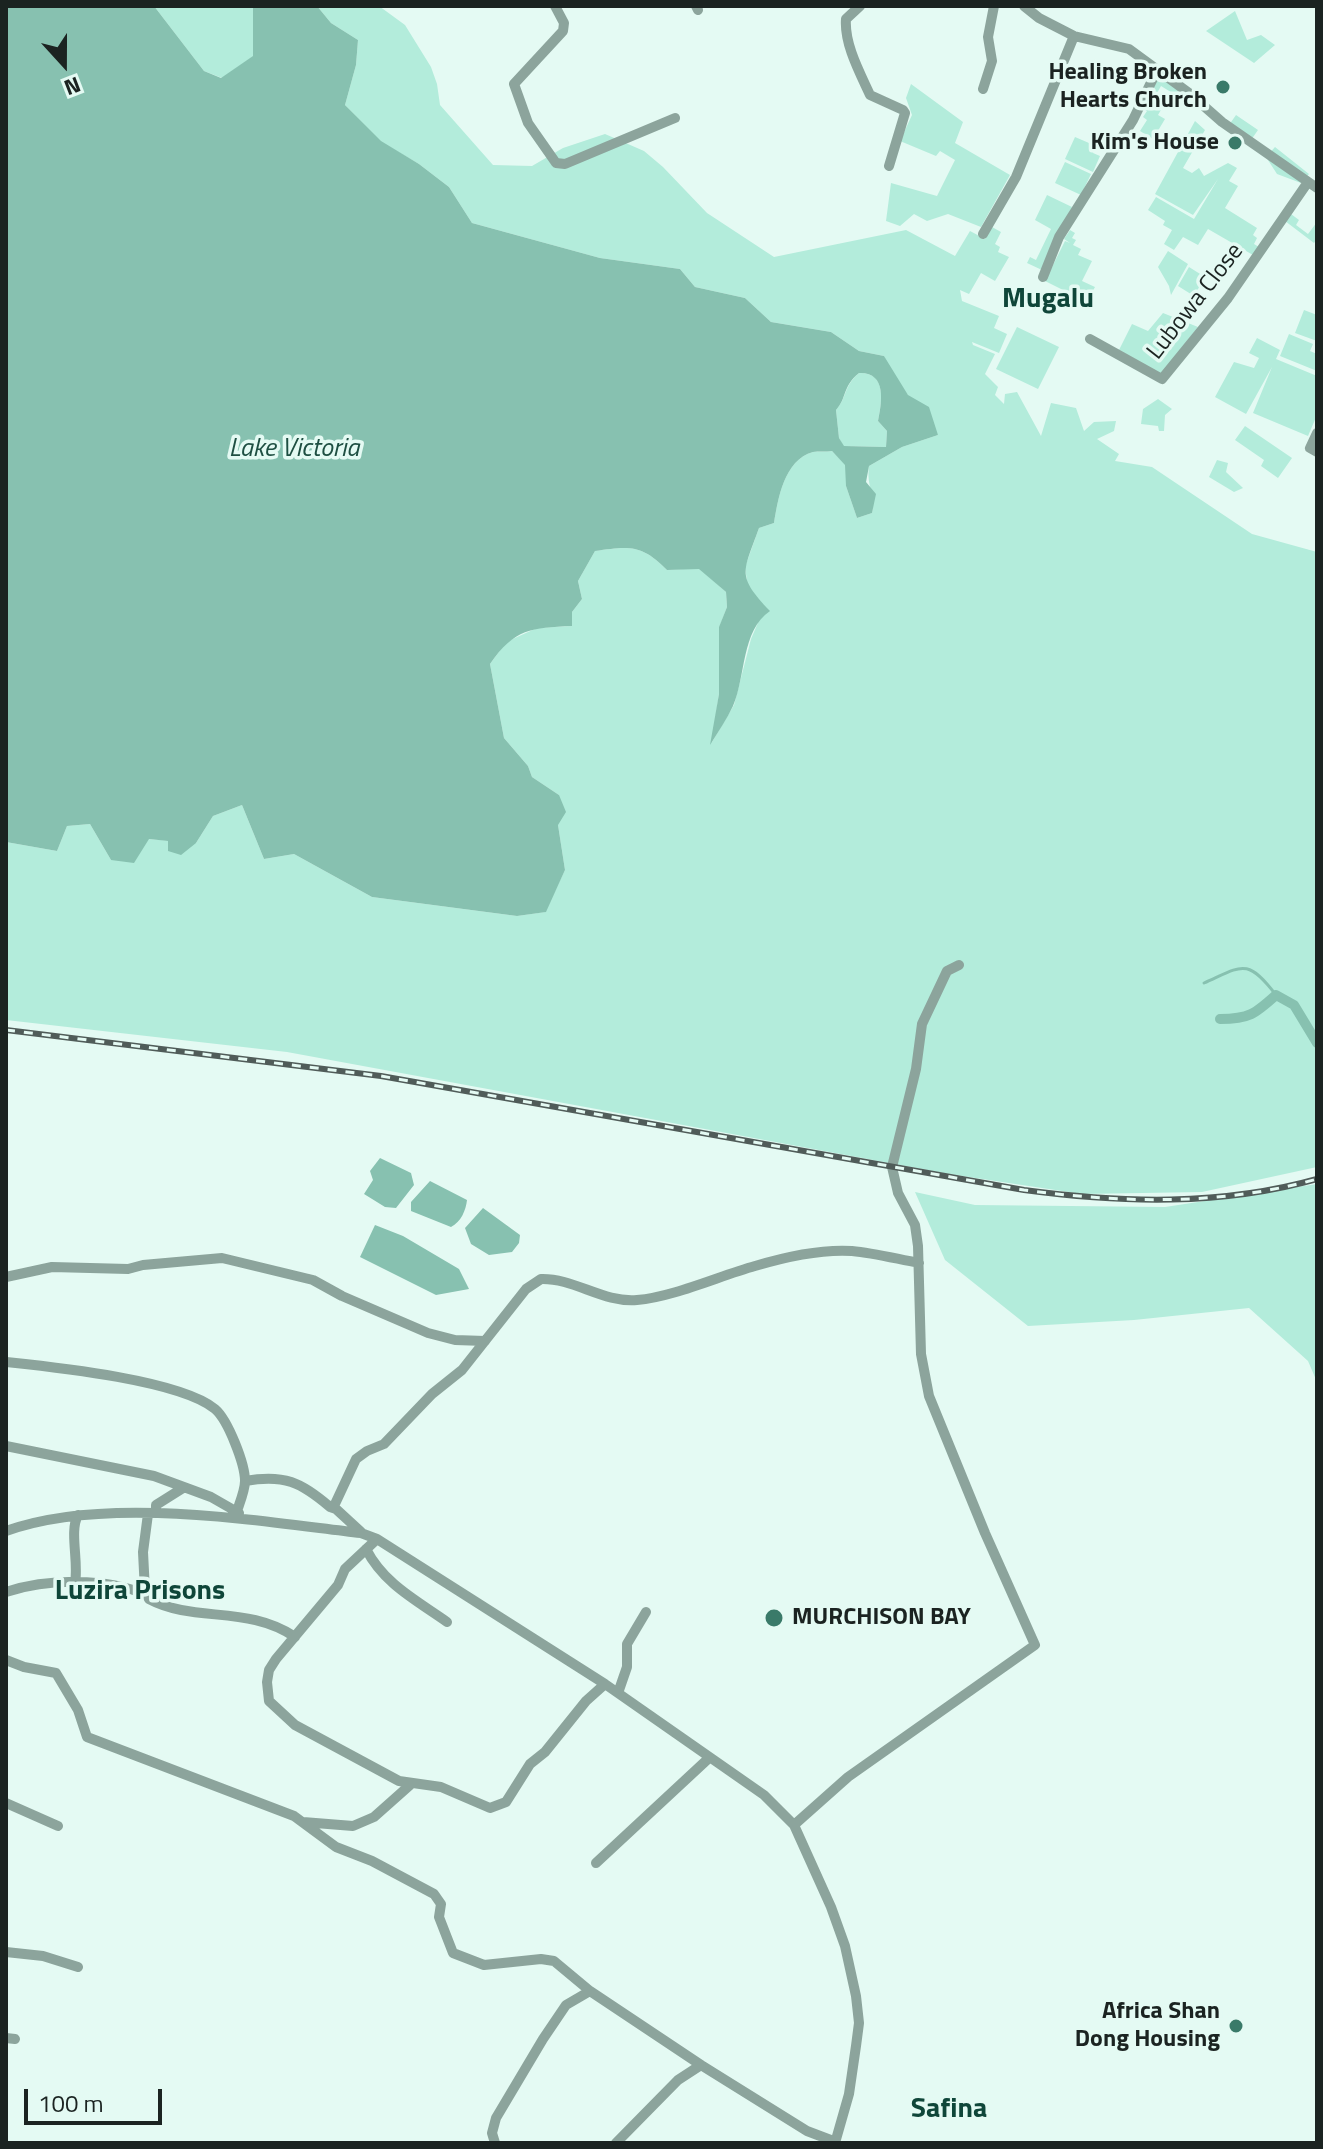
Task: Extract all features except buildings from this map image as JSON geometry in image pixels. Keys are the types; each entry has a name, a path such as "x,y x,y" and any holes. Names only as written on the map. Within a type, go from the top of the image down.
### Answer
{"street":[{"path":"555,6 564,23 563,31 514,84 528,123 556,163 565,164 675,118"},
{"path":"860,6 846,19 845,32 863,80 870,95 905,113 889,166"},
{"path":"983,89 992,61 988,37 994,6"},
{"path":"1024,6 1039,18 1074,36 1129,49 1222,122 1313,185"},
{"path":"983,234 1016,177 1074,36"},
{"path":"1043,277 1059,237 1133,120 1157,70"},
{"name":"Lubowa Close","path":"1090,339 1162,379 1313,185"},
{"path":"1317,433 1310,448 1317,452"},
{"path":"794,1825 848,1777 1035,1645 929,1396 921,1354 915,1225 898,1193 892,1167 916,1069 922,1024 947,971 959,965"},
{"path":"330,1507 335,1504 356,1459 384,1444 432,1394 462,1370 526,1289 541,1279 567,1282 602,1295 633,1300 756,1265 829,1251 854,1251 919,1263"},
{"path":"6,1277 52,1267 128,1269 222,1258 313,1280 428,1333 455,1340 485,1341"},
{"path":"6,1362 97,1374 164,1388 201,1400 218,1412 230,1429 245,1481 239,1515"},
{"path":"6,1446 154,1476 211,1497 239,1515"},
{"path":"245,1481 267,1477 295,1482 336,1509 361,1533"},
{"path":"146,1595 143,1552 152,1513 156,1505 183,1488"},
{"path":"6,1531 26,1523 78,1515 152,1513 239,1515 361,1533 377,1539 605,1684 764,1795 794,1825 831,1907 845,1946 856,1996 859,2023 849,2094 836,2142 807,2131 701,2065 590,1991 549,1959 484,1965 453,1953 439,1917 441,1904 434,1894 372,1861 336,1847 302,1822 240,1795 93,1741 87,1737 78,1710 56,1673 6,1660"},
{"path":"75,1583 78,1564 73,1524 78,1515"},
{"path":"377,1539 345,1569 338,1585 269,1670 266,1691 273,1707 310,1734 399,1781 410,1785 441,1787 487,1808 503,1804 530,1764 545,1752 586,1701 605,1684"},
{"path":"366,1549 376,1568 390,1583 447,1622"},
{"path":"125,1588 146,1580"},
{"path":"6,1592 36,1583 125,1588 146,1595 157,1604 270,1623 295,1637"},
{"path":"618,1693 627,1667 627,1644 646,1612"},
{"path":"596,1863 709,1758"},
{"path":"302,1822 353,1826 364,1823 410,1785"},
{"path":"6,1803 58,1826"},
{"path":"6,1952 43,1956 78,1967"},
{"path":"495,2143 492,2133 496,2118 543,2039 566,2005 590,1991"},
{"path":"616,2143 671,2086 701,2065"}],"shaded area":[{"path":"154,6 253,6 254,56 222,78 204,71"},
{"path":"317,6 379,6 405,25 431,67 440,105 493,165 532,166 563,148 605,134 644,151 707,213 774,257 906,230 955,256 970,231 985,239 992,227 1001,232 995,244 1000,247 998,252 1009,257 995,281 981,273 969,294 960,290 962,301 999,316 994,328 1007,334 999,353 972,342 995,354 985,374 998,387 995,395 1004,404 1005,394 1017,392 1041,436 1051,403 1076,408 1084,431 1094,422 1116,421 1114,431 1097,439 1119,454 1115,461 1152,467 1252,534 1317,552 1317,1167 1202,1192 1082,1194 949,1174 287,1052 6,1020 6,842 57,851 67,826 90,824 111,860 148,839 196,843 213,816 242,805 264,859 294,854 372,897 517,916 545,912 565,870 558,825 559,795 532,777 528,766 504,738 490,664 506,642 537,628 572,626 572,612 582,599 578,581 595,551 634,549 650,555 667,570 699,568 726,592 727,607 719,628 719,694 712,742 734,705 751,639 760,618 748,588 745,567 759,528 774,523 784,482 795,463 813,452 832,451 846,465 846,486 857,518 872,513 869,466 902,447 938,435 888,369 884,356 859,351 831,332 771,322 745,298 695,287 680,269 600,258 472,223 449,187 419,164 381,142 345,105 356,65 358,40 331,23"},
{"path":"1235,11 1247,40 1261,35 1275,45 1254,63 1206,31"},
{"path":"1162,72 1185,86 1173,106 1169,103 1174,94 1161,86 1152,102 1162,108 1158,115 1165,119 1153,139 1140,131 1147,120 1143,117 1147,111 1140,107"},
{"path":"911,84 963,122 955,143 1010,175 981,227 948,214 927,221 914,214 900,226 886,221 891,183 937,196 955,160 940,151 936,156 900,141 912,115 906,98"},
{"path":"1236,115 1258,130 1251,140 1229,125"},
{"path":"1195,121 1205,130 1183,168 1192,173 1199,168 1204,176 1228,163 1237,168 1229,181 1238,186 1225,208 1257,228 1253,235 1257,238 1254,244 1259,247 1253,255 1208,229 1198,245 1183,237 1174,250 1164,244 1172,230 1163,225 1165,221 1148,210 1156,197 1194,219 1218,179 1193,215 1155,194"},
{"path":"1075,137 1096,146 1093,153 1100,156 1093,172 1065,159"},
{"path":"1275,147 1309,174 1301,183 1277,174 1266,157"},
{"path":"1065,162 1091,174 1081,195 1055,183"},
{"path":"1047,195 1072,207 1042,270 1027,263 1030,257 1036,260 1051,229 1035,220"},
{"path":"1291,214 1299,220 1296,225 1308,234 1317,222 1317,239 1314,243 1285,221"},
{"path":"1070,230 1075,233 1073,245 1081,249 1078,255 1092,261 1082,281 1095,287 1087,302 1045,281 1065,241 1070,243 1064,239"},
{"path":"1168,251 1188,264 1171,295 1158,267"},
{"path":"1189,267 1205,277 1194,296 1178,286"},
{"path":"1304,310 1317,315 1317,341 1295,333"},
{"path":"1163,313 1198,327 1161,374 1119,350 1132,324 1148,331"},
{"path":"1017,327 1059,347 1038,389 996,369"},
{"path":"1289,334 1313,344 1310,351 1317,354 1317,371 1280,356"},
{"path":"1257,338 1280,350 1276,359 1317,376 1317,415 1308,436 1253,413 1272,367 1246,414 1215,397 1234,362 1254,368 1259,358 1249,353"},
{"path":"859,373 868,374 878,382 881,397 878,421 887,431 886,447 843,446 839,438 836,410"},
{"path":"1158,399 1172,409 1165,415 1164,431 1159,431 1158,426 1141,424 1143,409"},
{"path":"1245,426 1292,458 1278,478 1261,466 1264,460 1235,440"},
{"path":"1217,460 1228,463 1226,472 1243,488 1234,492 1209,477"},
{"path":"1317,1184 1317,1382 1308,1361 1249,1308 1134,1320 1028,1326 945,1260 915,1192 975,1205 1165,1207"}],"water":[{"name":"Lake Victoria","path":"6,6 154,6 204,71 221,78 253,56 253,6 317,6 331,23 358,40 356,65 345,105 381,141 449,187 472,223 600,258 680,269 695,287 745,298 771,322 831,332 859,351 884,356 908,395 929,407 938,435 902,447 869,466 866,482 876,494 872,513 857,518 846,486 845,465 832,451 803,456 789,472 780,492 774,523 759,528 746,565 747,581 770,611 754,630 733,706 710,745 719,694 719,627 727,607 726,592 699,569 667,570 650,555 634,549 595,551 578,581 582,599 572,612 572,626 525,632 499,652 490,664 504,738 528,766 532,777 559,795 566,812 558,825 565,870 546,912 517,916 372,897 294,854 264,859 242,805 213,816 196,843 181,855 168,851 168,841 149,839 134,863 111,860 90,824 67,826 57,851 6,842","holes":["859,373 874,377 880,390 878,421 887,431 886,447 844,446 839,438 836,410 854,378"]},
{"path":"380,1158 411,1173 414,1185 396,1208 385,1207 364,1194 373,1180 370,1171"},
{"path":"430,1181 467,1200 458,1222 451,1227 411,1211 411,1202"},
{"path":"483,1208 520,1235 519,1243 512,1252 489,1255 471,1244 465,1228"},
{"path":"375,1225 403,1236 459,1269 469,1289 436,1295 360,1257"}],"waterway":[{"path":"1204,983 1243,968 1258,975 1276,995"},
{"path":"1220,1019 1251,1014 1276,995 1294,1005 1317,1043"}],"railway":[{"path":"6,1030 381,1076 1024,1190 1098,1198 1171,1200 1244,1194 1317,1179"}],"place":[{"name":"Healing Broken Hearts Church","path":"1223,87"},
{"name":"Kim's House","path":"1235,143"},
{"name":"MURCHISON BAY","path":"774,1618"},
{"name":"Africa Shan Dong Housing","path":"1236,2026"}],"district":[{"name":"Mugalu","path":"1048,300"},
{"name":"Luzira Prisons","path":"140,1592"},
{"name":"Safina","path":"949,2110"}]}
